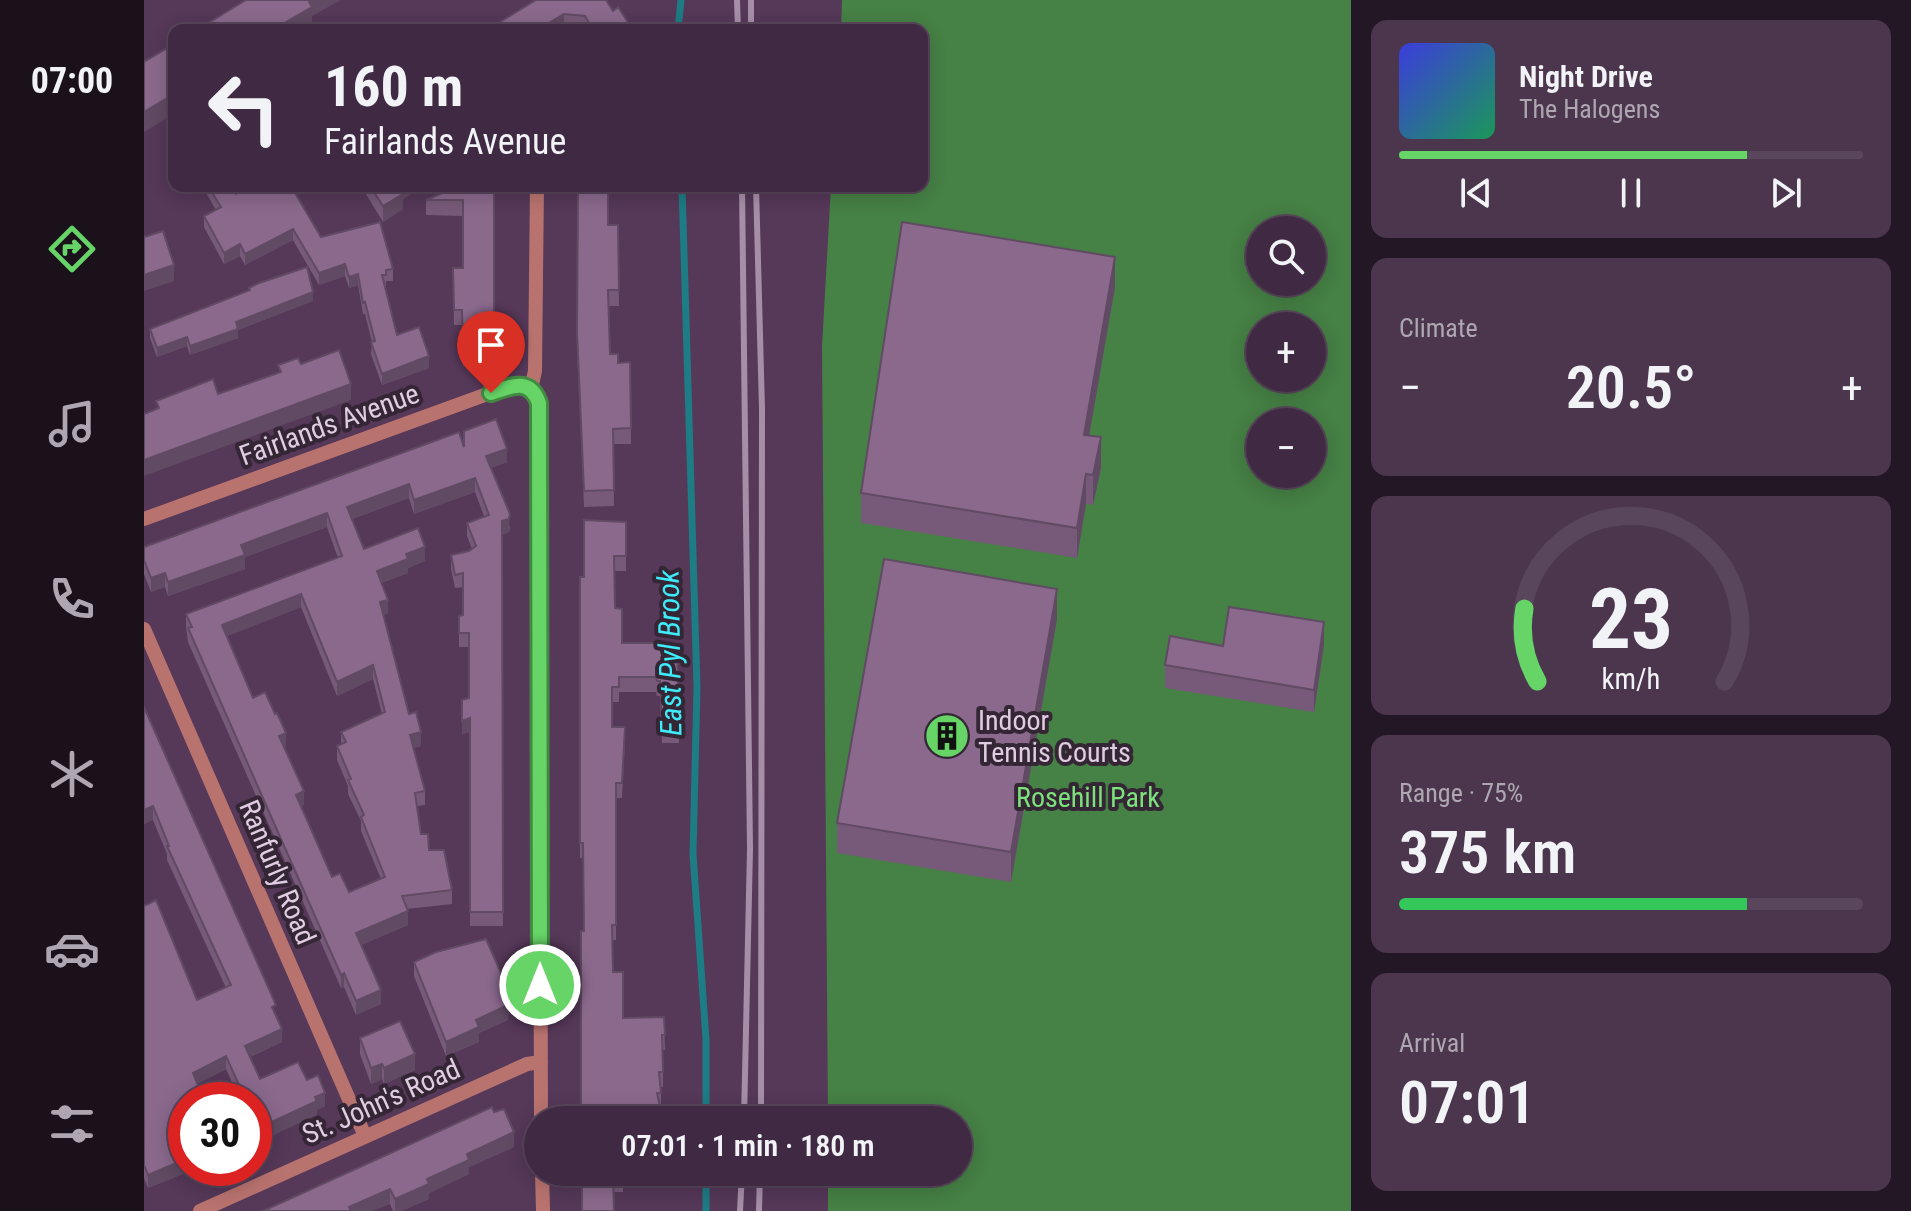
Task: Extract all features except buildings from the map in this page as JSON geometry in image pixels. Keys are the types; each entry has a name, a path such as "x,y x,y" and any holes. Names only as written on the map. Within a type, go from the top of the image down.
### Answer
{"street":[{"path":"537,192 535,371 531,389 539,403 541,1106"},
{"name":"Fairlands Avenue","path":"144,519 515,384 531,389"},
{"name":"Ranfurly Road","path":"144,629 365,1136"},
{"name":"St. John's Road","path":"200,1211 527,1064 541,1062"},
{"path":"542,1186 543,1211"}],"green space":[{"name":"Rosehill Park","path":"842,0 1351,0 1351,1211 828,1211 828,1186 972,1186 972,1106 828,1106 822,346 831,192 928,192 928,24 841,24"}],"waterway":[{"name":"East Pyl Brook","path":"679,24 681,0"},
{"name":"East Pyl Brook","path":"682,192 697,687 693,854 706,1039 706,1106"},
{"name":"East Pyl Brook","path":"706,1186 706,1211"}],"railway":[{"path":"737,0 738,24"},
{"path":"751,0 751,24"},
{"path":"742,192 750,849 744,1106"},
{"path":"756,192 762,409 761,1106"},
{"path":"740,1211 741,1186"},
{"path":"759,1211 760,1186"}],"place":[{"name":"Indoor Tennis Courts","path":"947,736"}],"route":[{"path":"491,393 515,384 525,385 535,393 539,403 540,985"}]}
